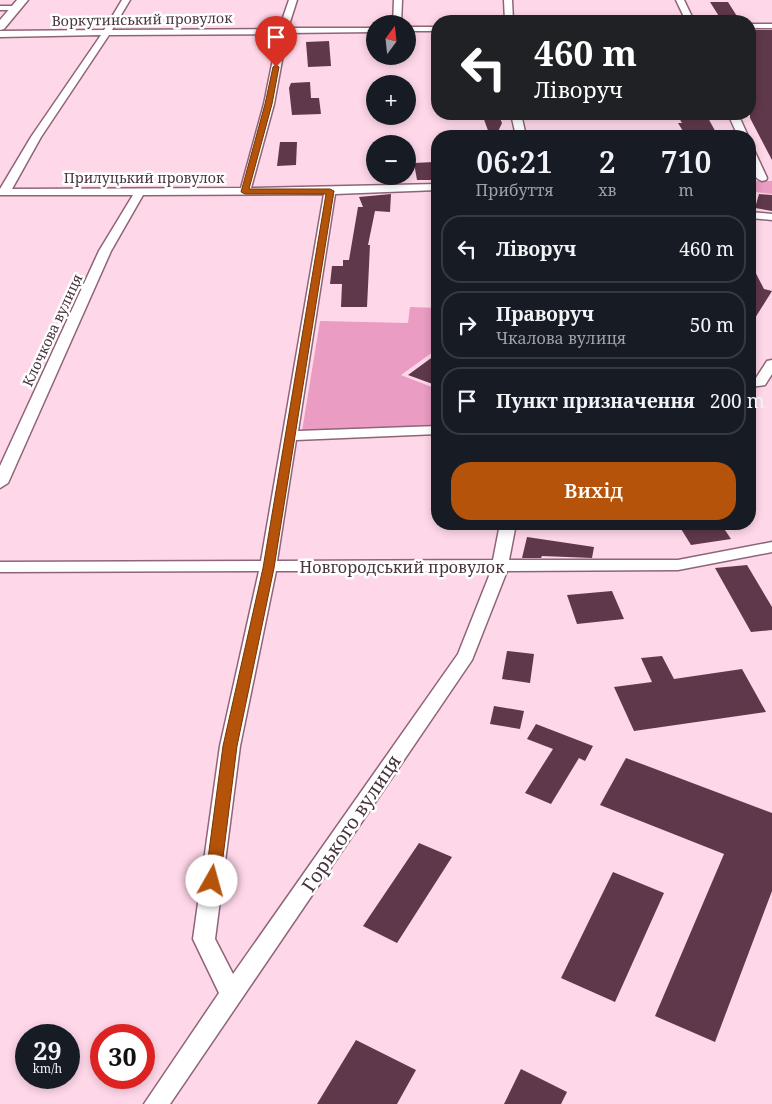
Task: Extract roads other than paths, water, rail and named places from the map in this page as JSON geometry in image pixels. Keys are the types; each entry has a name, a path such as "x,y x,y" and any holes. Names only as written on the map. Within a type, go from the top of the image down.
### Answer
{"main road":[{"path":"0,26 20,4"}],"street":[{"path":"3,192 36,137 92,57 126,0"},
{"path":"245,192 269,104 282,30 293,0"},
{"path":"397,15 398,0"},
{"path":"508,0 509,15"},
{"path":"680,0 687,15"},
{"path":"0,8 20,4"},
{"path":"756,26 772,26"},
{"path":"416,29 431,29"},
{"name":"Воркутинський провулок","path":"0,34 366,30"},
{"path":"756,161 767,178"},
{"name":"Прилуцький провулок","path":"3,192 245,192 431,187"},
{"path":"232,995 204,939 230,746 268,568 330,191"},
{"name":"Клочкова вулиця","path":"0,483 101,260 138,193"},
{"path":"756,216 772,217"},
{"path":"756,382 760,382 772,364"},
{"path":"291,436 431,430"},
{"name":"Горького вулиця","path":"156,1104 466,656 500,567 507,530"},
{"name":"Новгородський провулок","path":"0,567 268,568 678,565 772,547"}]}
